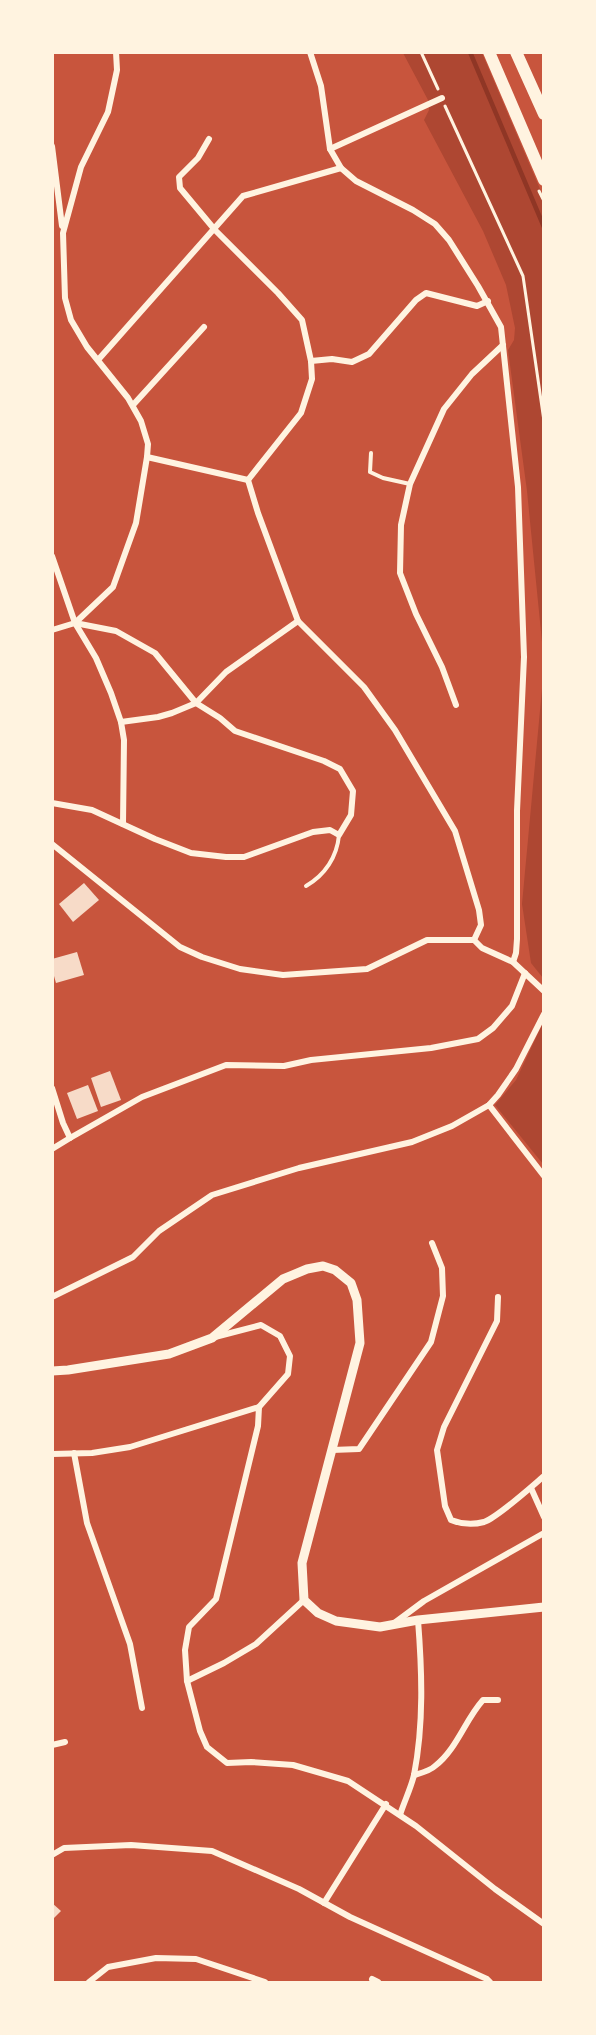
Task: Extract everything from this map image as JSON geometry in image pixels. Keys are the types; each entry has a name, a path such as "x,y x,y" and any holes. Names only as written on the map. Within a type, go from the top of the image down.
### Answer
{"main road":[{"path":"489,52 543,180"},
{"path":"516,52 543,114"}],"street":[{"path":"63,233 81,167 108,112 117,70 116,52"},
{"path":"310,52 321,86 330,149 341,168 356,181 435,224 449,240 488,301 501,327 518,487 524,657 517,811 515,902 517,939 513,962"},
{"path":"330,149 441,98"},
{"path":"209,139 198,158 179,177 180,188 214,230 302,320 311,361 312,379 301,413 248,480"},
{"path":"52,146 63,233 65,298 71,320 87,347 133,405 148,444 136,523 114,587 75,622 52,630"},
{"path":"98,360 243,196 341,168"},
{"path":"311,361 332,359 352,362 369,354 416,300 426,293 477,306 488,301"},
{"path":"133,405 204,327"},
{"path":"456,705 400,573 401,525 410,484 444,409 472,374 503,345"},
{"path":"147,457 248,480"},
{"path":"248,480 298,621 364,687 395,730 455,831 479,910 481,926 474,940"},
{"path":"52,556 75,622 100,667 121,722 124,740 123,824"},
{"path":"121,722 158,717 196,703 226,672 298,621"},
{"path":"52,803 92,810 191,853 226,857 244,857 313,832 330,830 339,835 351,815 353,791 340,769 324,761 235,731 220,718 196,703 155,653 116,631 75,622"},
{"path":"52,844 180,946 202,957 240,969 283,975 367,969 427,940 474,940 482,948 513,962 543,991"},
{"path":"52,1149 142,1097 226,1065 284,1066 311,1060 431,1048 478,1039 493,1028 512,1006 525,973"},
{"path":"52,1297 133,1257 159,1231 212,1195 299,1168 412,1142 438,1133 489,1105 516,1070 543,1014"},
{"path":"52,1088 63,1124 70,1138"},
{"path":"489,1105 543,1176"},
{"path":"332,1450 359,1449 431,1342 443,1296 442,1268 432,1243"},
{"path":"212,1338 283,1279 323,1266 335,1270 351,1282 357,1300 360,1343 302,1563 304,1600 318,1612 336,1622 380,1627 418,1620 543,1607"},
{"path":"498,1297 497,1321 444,1427 437,1450 445,1506 451,1520 462,1524 484,1522 531,1488 543,1476"},
{"path":"52,1371 169,1354 212,1338 261,1325 280,1336 290,1356 288,1374 259,1407 130,1447 52,1454"},
{"path":"259,1407 258,1426 216,1599 189,1627 185,1650 187,1681 200,1731 207,1747 228,1763 293,1765 348,1781 386,1804 543,1924"},
{"path":"74,1453 87,1522 130,1644 142,1708"},
{"path":"531,1488 543,1517"},
{"path":"390,1625 424,1601 543,1533"},
{"path":"187,1681 256,1644 304,1600"},
{"path":"400,1815 414,1775 420,1723 421,1663 418,1620"},
{"path":"414,1775 434,1767 442,1760 456,1743 483,1700 498,1700"},
{"path":"52,1745 65,1742"},
{"path":"324,1903 386,1804"},
{"path":"52,1855 64,1848 131,1845 212,1851 299,1889 350,1917 487,1979 490,1983"},
{"path":"89,1983 108,1967 156,1958 196,1959 265,1983"}],"lane":[{"path":"371,453 370,472 383,478 410,484"},
{"path":"306,886 328,867 338,848 339,835"}],"path":[{"path":"421,52 524,276 543,421"}],"shaded area":[{"path":"403,53 482,53 543,196 543,652 527,491 508,350 514,340 515,328 506,285 483,231 424,120 429,110 428,100"},
{"path":"543,678 544,978 531,963 522,904"},
{"path":"543,1023 543,1164 495,1105 516,1080"}],"building":[{"path":"84,883 99,900 73,922 59,904"},
{"path":"77,952 84,975 56,983 52,959"},
{"path":"110,1071 121,1100 101,1107 91,1078"},
{"path":"88,1085 98,1111 77,1119 67,1093"},
{"path":"52,1903 61,1911 52,1920"}],"waterway":[{"path":"470,52 544,227"}]}
